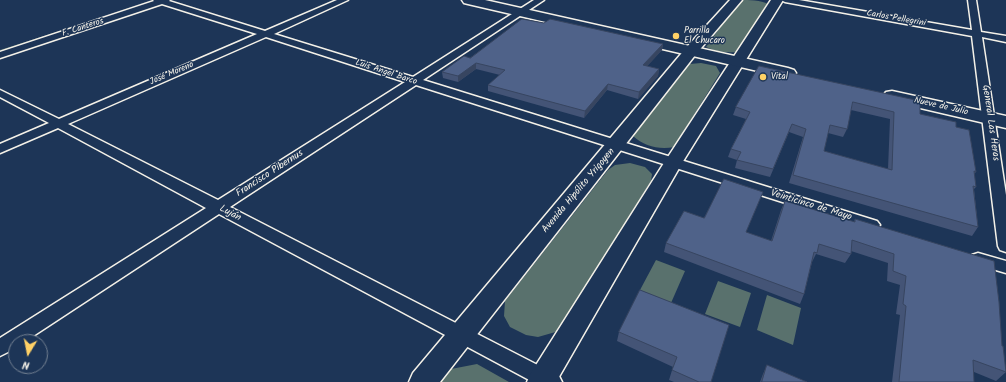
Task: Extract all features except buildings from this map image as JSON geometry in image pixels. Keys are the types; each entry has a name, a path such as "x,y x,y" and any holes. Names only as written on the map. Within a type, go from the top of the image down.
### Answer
{"main road":[{"path":"468,0 805,76"},
{"name":"Avenida Hipólito Yrigoyen","path":"423,382 460,334 616,145 691,51 736,0"},
{"path":"546,381 673,163 736,61 776,0"},
{"name":"Nueve de Julio","path":"874,92 1006,122"}],"street":[{"name":"F. Canteros","path":"0,48 149,0"},
{"name":"F. Canteros","path":"0,55 162,0"},
{"name":"Luis Angel Barco","path":"162,0 616,145"},
{"name":"José Moreno","path":"0,149 344,0"},
{"name":"Francisco Pibernus","path":"0,348 540,0"},
{"name":"Carlos Pellegrini","path":"785,0 1006,39"},
{"name":"General Las Heras","path":"972,0 1006,246"},
{"name":"Luján","path":"0,93 460,334 546,381"},
{"name":"Veinticinco de Mayo","path":"616,145 885,229"},
{"path":"968,256 1006,267"}],"green space":[{"path":"740,0 758,1 768,4 738,52 722,52 706,47"},
{"path":"137,7 0,52 0,50"},
{"path":"701,63 716,66 720,73 674,147 663,148 647,145 633,136 690,64"},
{"path":"630,163 645,167 652,174 651,181 559,331 538,337 526,335 510,327 504,316 505,301 608,170 615,165"},
{"path":"656,260 685,271 671,303 640,290"},
{"path":"718,281 751,293 740,327 705,314"},
{"path":"767,295 801,308 793,345 757,330"},
{"path":"477,364 509,382 438,382 446,370"}],"place":[{"name":"Parrilla El Chucaro","path":"676,36"},
{"name":"Vital","path":"763,77"}]}
